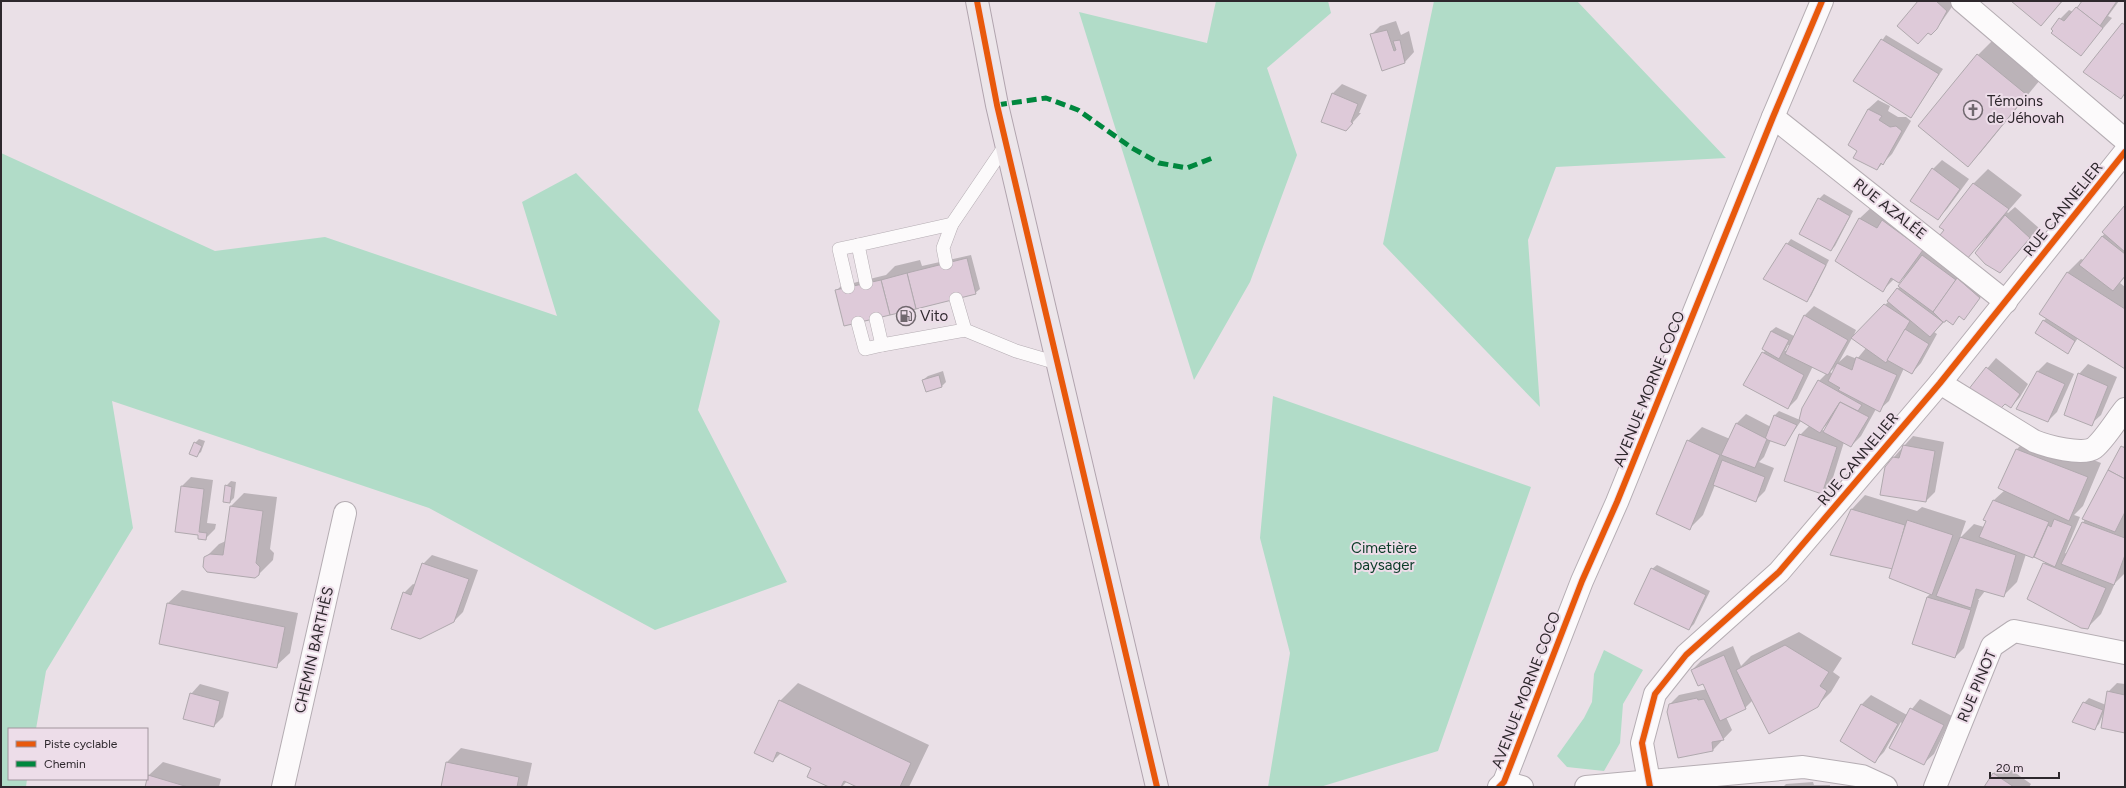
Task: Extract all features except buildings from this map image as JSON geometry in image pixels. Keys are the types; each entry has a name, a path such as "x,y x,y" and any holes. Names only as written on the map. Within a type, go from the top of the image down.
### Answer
{"main road":[{"path":"977,1 997,105 1157,787"}],"street":[{"name":"AVENUE MORNE COCO","path":"1509,785 1582,581 1617,502 1773,117 1822,1"},
{"path":"1962,1 2125,140"},
{"name":"RUE AZALÉE","path":"1773,117 2006,302"},
{"name":"RUE CANNELIER","path":"1649,784 1642,743 1655,694 1686,655 1779,572 1940,383 2125,152"},
{"path":"1940,383 2034,441 2046,446 2084,451 2093,448 2125,409"},
{"name":"CHEMIN BARTHÈS","path":"283,787 345,513"},
{"name":"RUE PINOT","path":"1935,787 1992,646 2014,631 2125,653"},
{"path":"1586,787 1649,784 1802,767 1862,776 1886,787"}],"lane":[{"path":"946,263 943,248 952,224 1007,143"},
{"path":"848,287 839,249 952,224"},
{"path":"858,245 866,283"},
{"path":"956,299 965,330"},
{"path":"876,319 882,345"},
{"path":"858,323 864,349 965,330 1016,350 1057,363"}],"green space":[{"path":"1216,1 1328,1 1331,13 1267,68 1297,155 1250,282 1194,380 1079,12 1207,43"},
{"path":"1434,1 1577,1 1726,158 1556,167 1528,240 1540,407 1383,244"},
{"path":"1,153 215,251 325,237 557,316 522,202 576,173 720,321 698,410 787,582 655,630 429,508 112,401 133,528 46,671 36,728 8,728 8,780 27,780 26,787 1,787"},
{"name":"Cimetière paysager","path":"1273,396 1531,487 1438,751 1320,787 1268,787 1290,653 1260,538"},
{"path":"1604,650 1643,670 1623,704 1620,743 1604,771 1567,767 1557,756 1584,718 1592,702 1594,674"}],"marked path":[{"path":"997,105 1046,98 1078,110 1132,148 1159,163 1187,168 1215,157"}],"cycle path":[{"path":"977,1 997,105 1157,787"},
{"path":"1499,787 1504,782 1582,581 1617,502 1773,117 1822,1"},
{"path":"1650,787 1642,743 1655,694 1686,655 1779,572 1940,383 2125,152"}],"place":[{"name":"Témoins de Jéhovah","path":"1973,110"},
{"name":"Vito","path":"906,316"}]}
